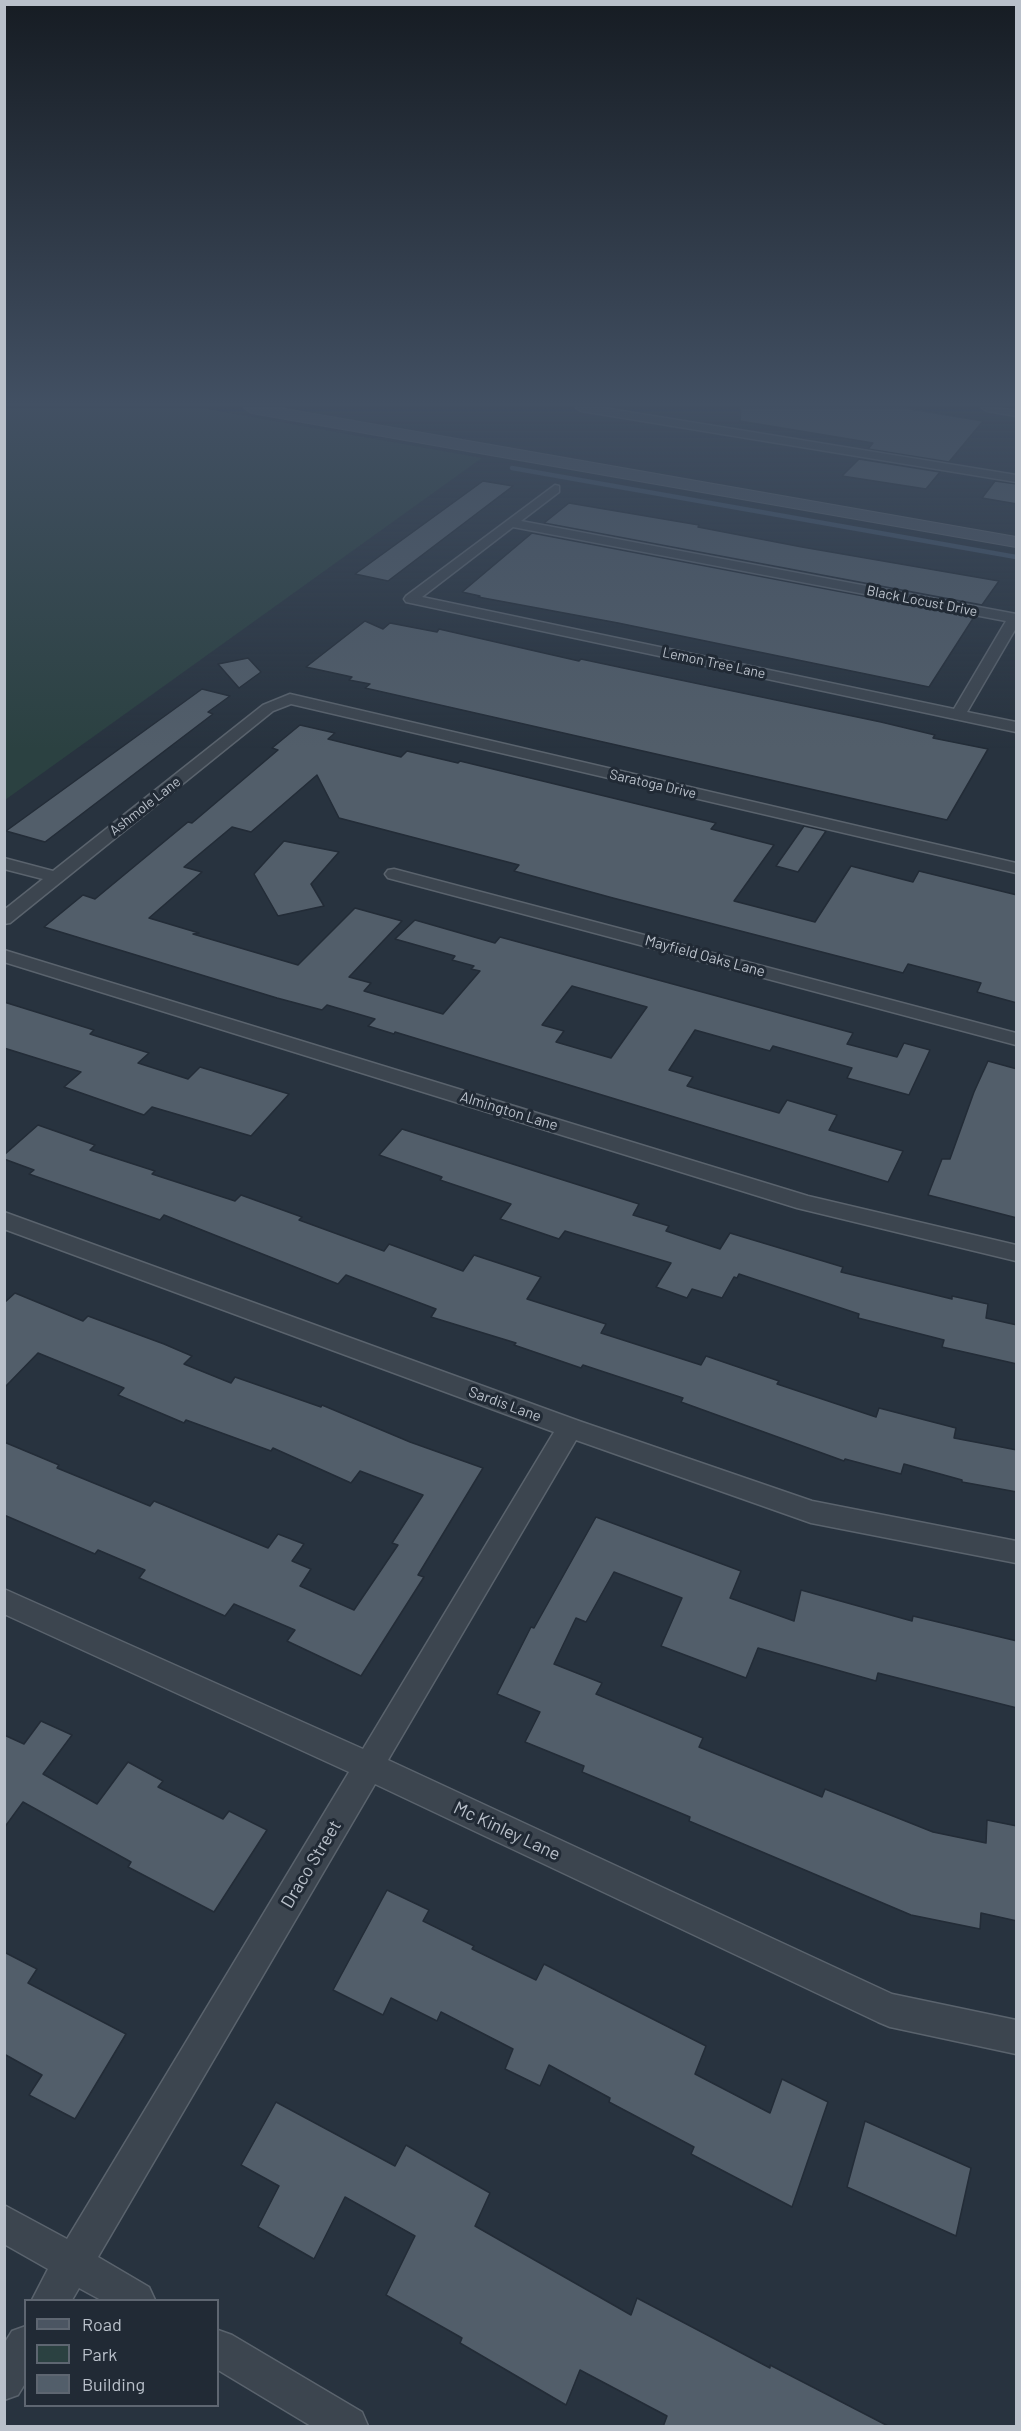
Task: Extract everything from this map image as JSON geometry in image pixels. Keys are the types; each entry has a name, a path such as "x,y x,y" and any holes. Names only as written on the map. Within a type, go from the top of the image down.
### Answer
{"main road":[{"path":"945,521 988,528 1017,542"}],"street":[{"name":"Lemon Tree Lane","path":"511,523 411,599 1017,727"},
{"name":"Black Locust Drive","path":"511,523 1016,618"},
{"path":"958,715 1016,618"},
{"name":"Saratoga Drive","path":"290,699 1017,868"},
{"name":"Ashmole Lane","path":"4,919 268,708 290,699"},
{"path":"4,863 55,877"},
{"name":"Mayfield Oaks Lane","path":"394,874 1017,1039"},
{"name":"Almington Lane","path":"4,956 805,1203 1017,1253"},
{"name":"Sardis Lane","path":"4,1220 570,1428 811,1512 1017,1552"},
{"name":"Draco Street","path":"52,2299 570,1428"},
{"name":"Mc Kinley Lane","path":"4,1601 369,1766 890,2010 1017,2037"},
{"path":"4,2223 133,2299"},
{"path":"4,2381 24,2348"},
{"path":"219,2350 348,2427"}],"green space":[{"path":"5,521 394,521 5,800"}],"building":[{"path":"427,521 466,521 388,581 355,574"},
{"path":"678,521 802,547 999,581 982,605 544,523"},
{"path":"532,533 974,617 929,687 462,592"},
{"path":"365,621 383,629 390,623 437,632 439,629 579,661 581,659 881,722 935,735 933,738 988,749 947,820 365,688 370,684 349,680 352,677 306,667"},
{"path":"248,658 261,672 239,688 218,664"},
{"path":"202,689 230,696 208,712 213,714 45,842 6,831"},
{"path":"300,725 335,733 328,739 401,757 407,751 458,763 460,761 716,823 711,829 774,845 734,901 815,922 851,866 913,882 919,871 1017,895 1017,1003 977,992 981,983 908,964 903,973 514,871 519,865 339,818 317,775 251,832 232,827 184,867 202,872 149,918 199,933 193,934 298,965 355,908 402,921 349,977 371,983 364,991 443,1014 480,971 471,969 474,966 452,960 455,956 395,939 415,920 495,943 500,937 853,1033 847,1044 897,1057 904,1043 930,1050 909,1095 847,1078 852,1068 773,1046 770,1051 695,1030 669,1070 693,1077 687,1086 779,1113 787,1100 837,1115 829,1130 903,1151 888,1182 395,1032 394,1034 368,1026 375,1019 327,1005 322,1010 277,998 44,927 83,895 95,899 188,822 192,823 278,750 272,748","holes":["572,986 647,1007 611,1058 556,1042 564,1031 542,1025"]},
{"path":"804,826 826,831 798,872 776,866"},
{"path":"284,841 339,852 311,884 324,906 278,916 254,874"},
{"path":"4,1002 94,1030 90,1034 149,1053 138,1063 188,1079 200,1067 289,1094 251,1136 152,1107 144,1115 64,1087 81,1072 4,1048"},
{"path":"988,1061 1017,1069 1017,1218 928,1195 942,1159 950,1159 974,1092"},
{"path":"38,1125 95,1145 90,1150 155,1171 152,1174 235,1201 241,1195 302,1217 299,1220 384,1251 389,1244 463,1271 474,1255 541,1277 527,1299 606,1324 601,1333 701,1365 706,1356 779,1381 777,1384 876,1417 879,1408 956,1428 954,1438 1017,1450 1017,1492 962,1482 962,1480 904,1464 901,1474 845,1459 844,1461 681,1402 683,1398 583,1365 581,1368 514,1345 516,1343 431,1317 436,1309 346,1275 338,1284 164,1215 160,1220 29,1174 34,1170 4,1159 4,1155"},
{"path":"402,1129 639,1204 633,1215 669,1226 666,1231 720,1249 730,1233 843,1267 841,1272 952,1299 952,1296 988,1304 986,1318 1017,1325 1017,1364 942,1347 944,1340 858,1318 859,1314 739,1274 737,1278 734,1277 722,1298 692,1289 687,1298 656,1287 671,1263 565,1231 559,1239 500,1219 511,1204 440,1180 442,1177 379,1155"},
{"path":"15,1293 83,1321 88,1316 164,1344 192,1356 184,1364 231,1383 235,1377 321,1407 322,1405 410,1442 483,1468 418,1575 424,1577 361,1676 287,1641 295,1630 234,1604 225,1616 139,1578 145,1570 98,1550 95,1554 4,1515 4,1442 59,1465 57,1468 150,1506 154,1501 268,1548 278,1534 304,1544 292,1561 311,1569 300,1586 354,1610 398,1545 392,1543 423,1495 360,1471 351,1483 273,1448 271,1451 186,1420 184,1423 118,1395 124,1388 38,1353 4,1388 4,1303"},
{"path":"596,1517 741,1571 730,1598 794,1621 801,1590 912,1621 913,1616 1017,1641 1017,1708 878,1673 876,1681 758,1648 746,1678 661,1646 682,1598 614,1572 586,1622 576,1618 554,1664 602,1683 596,1694 703,1738 699,1747 822,1797 825,1789 933,1832 986,1843 987,1820 1017,1826 1017,1921 981,1913 980,1929 911,1915 689,1821 690,1817 582,1772 584,1766 525,1742 540,1712 497,1694 531,1627 534,1628"},
{"path":"41,1721 72,1735 43,1774 97,1804 128,1762 163,1781 158,1787 223,1819 229,1811 267,1830 214,1912 128,1867 131,1862 23,1802 4,1828 4,1735 24,1744"},
{"path":"387,1890 429,1910 423,1921 474,1946 472,1949 536,1980 544,1964 706,2046 695,2074 770,2113 782,2079 828,2102 792,2207 691,2154 694,2147 609,2102 610,2098 549,2065 540,2086 505,2069 513,2049 441,2012 437,2021 391,1998 383,2015 333,1990"},
{"path":"4,1952 37,1969 28,1983 126,2034 75,2119 29,2095 42,2075 4,2054"},
{"path":"276,2102 395,2166 406,2145 490,2193 475,2226 631,2315 637,2298 770,2368 770,2365 890,2427 663,2427 667,2416 580,2370 566,2405 460,2343 462,2338 386,2295 415,2236 345,2197 314,2259 258,2227 279,2186 241,2165"},
{"path":"865,2121 971,2168 956,2236 847,2187"}],"waterway":[{"path":"815,521 1016,557"}]}
